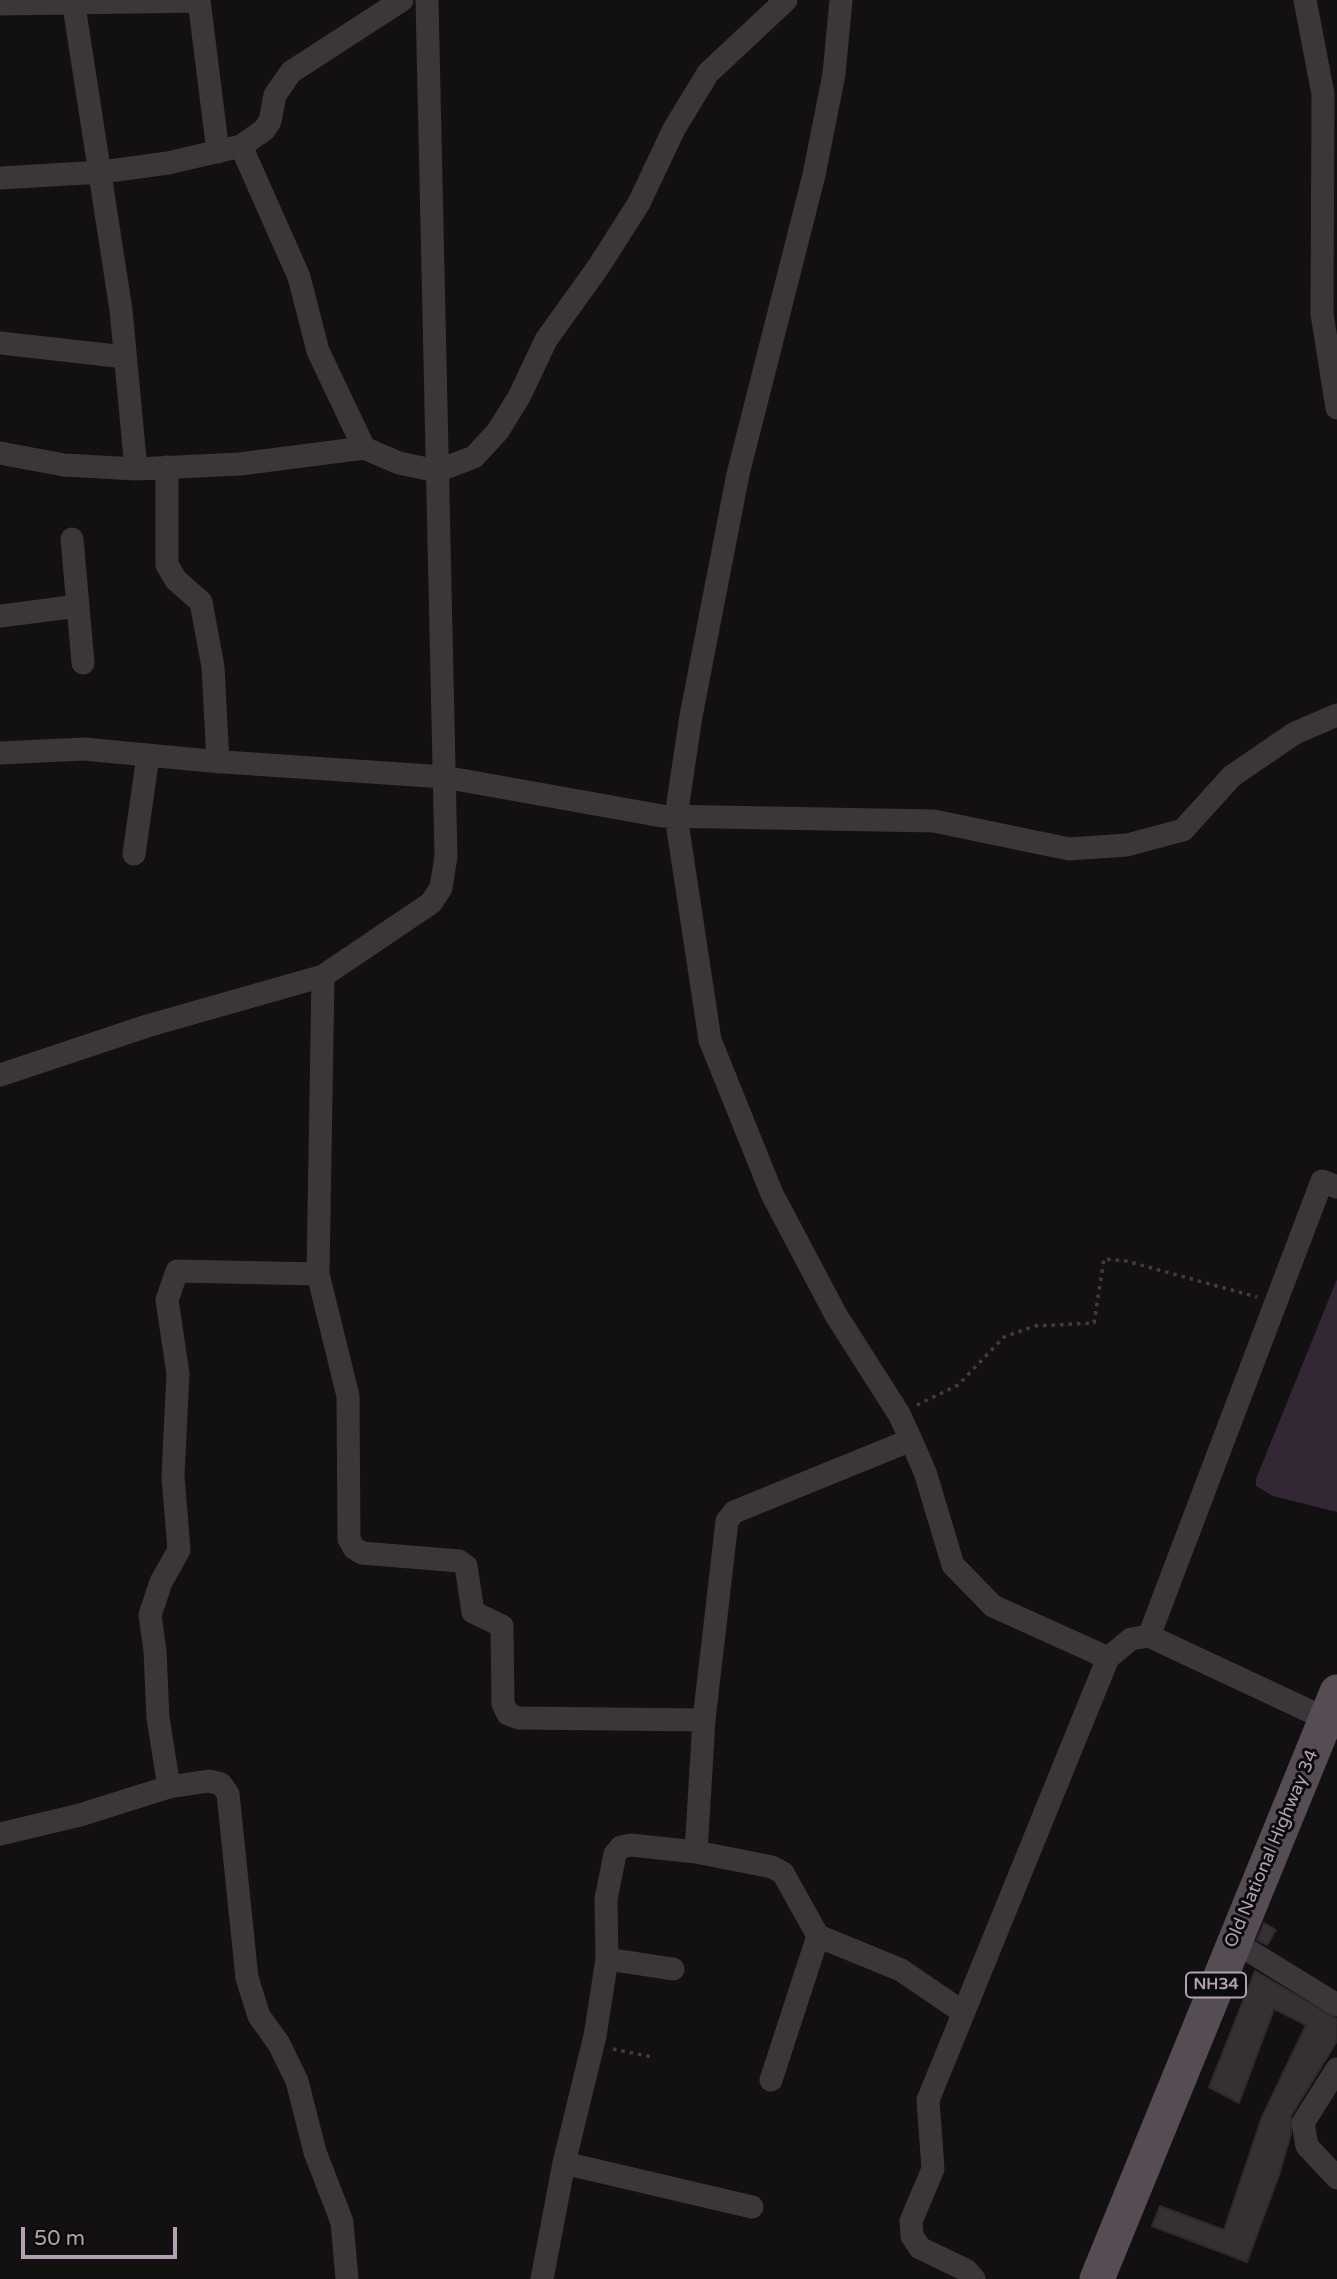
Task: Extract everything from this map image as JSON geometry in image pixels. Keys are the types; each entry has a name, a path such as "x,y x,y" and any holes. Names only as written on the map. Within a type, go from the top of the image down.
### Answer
{"main road":[{"name":"Old National Highway 34","path":"1097,2279 1233,1941 1333,1712"}],"street":[{"path":"0,178 102,172 241,146 264,130 270,121 278,88 291,72 402,0"},
{"path":"0,1075 147,1026 323,976 430,903 441,888 446,856 427,0"},
{"path":"0,453 64,465 136,468 240,464 364,447 399,463 437,471 474,457 498,431 519,397 546,340 599,266 639,203 674,129 708,73 786,0"},
{"path":"841,0 834,74 814,175 738,474 691,716 676,816 710,1040 772,1194 836,1315 899,1414 932,1493 953,1565 993,1606 1108,1658"},
{"path":"1305,0 1323,94 1322,314 1337,408"},
{"path":"0,4 74,6 199,1 218,152"},
{"path":"74,6 102,172 136,468"},
{"path":"241,146 299,278 317,351 364,447"},
{"path":"0,342 125,357"},
{"path":"167,467 167,565 169,573 201,601 213,667 218,762"},
{"path":"72,539 83,663"},
{"path":"0,616 78,606"},
{"path":"0,753 84,749 218,762 444,777 676,816 934,821 1069,849 1127,845 1183,830 1233,776 1295,733 1337,715"},
{"path":"134,855 148,756"},
{"path":"323,976 318,1274 348,1396 349,1539 354,1548 362,1553 459,1561 466,1566 473,1612 502,1626 503,1704 508,1714 519,1718 704,1720"},
{"path":"1149,1636 1322,1181 1337,1187"},
{"path":"169,1787 158,1718 155,1651 150,1615 161,1582 179,1550 173,1476 178,1374 167,1300 177,1271 318,1274"},
{"path":"696,1852 704,1720 727,1521 734,1512 911,1440"},
{"path":"974,2279 966,2270 920,2248 912,2236 911,2221 933,2169 928,2100 961,2011 1108,1658 1130,1639 1149,1636 1333,1712"},
{"path":"0,1834 80,1815 169,1787 209,1781 221,1784 228,1794 247,1978 259,2017 279,2044 297,2081 315,2152 342,2222 347,2279"},
{"path":"542,2279 565,2163 593,2045 607,1959 606,1899 615,1854 621,1847 631,1845 696,1852 772,1867 783,1873 818,1936 901,1970 961,2011"},
{"path":"771,2080 818,1936"},
{"path":"1233,1941 1337,2005"},
{"path":"607,1959 673,1969"},
{"path":"1337,2069 1303,2123 1307,2146 1337,2178"},
{"path":"565,2163 752,2207"}],"path":[{"path":"899,1414 958,1385 1004,1337 1035,1326 1094,1322 1104,1259 1126,1261 1276,1302"},
{"path":"593,2045 652,2057"}],"shaded area":[{"path":"1337,1279 1337,1512 1273,1496 1256,1486 1256,1479"}],"building":[{"path":"1264,1923 1276,1930 1267,1945 1257,1940"},
{"path":"1255,1971 1337,2019 1337,2041 1291,2116 1291,2134 1279,2175 1247,2262 1152,2226 1160,2206 1224,2230 1262,2117 1306,2025 1274,2009 1239,2103 1209,2087"}]}
